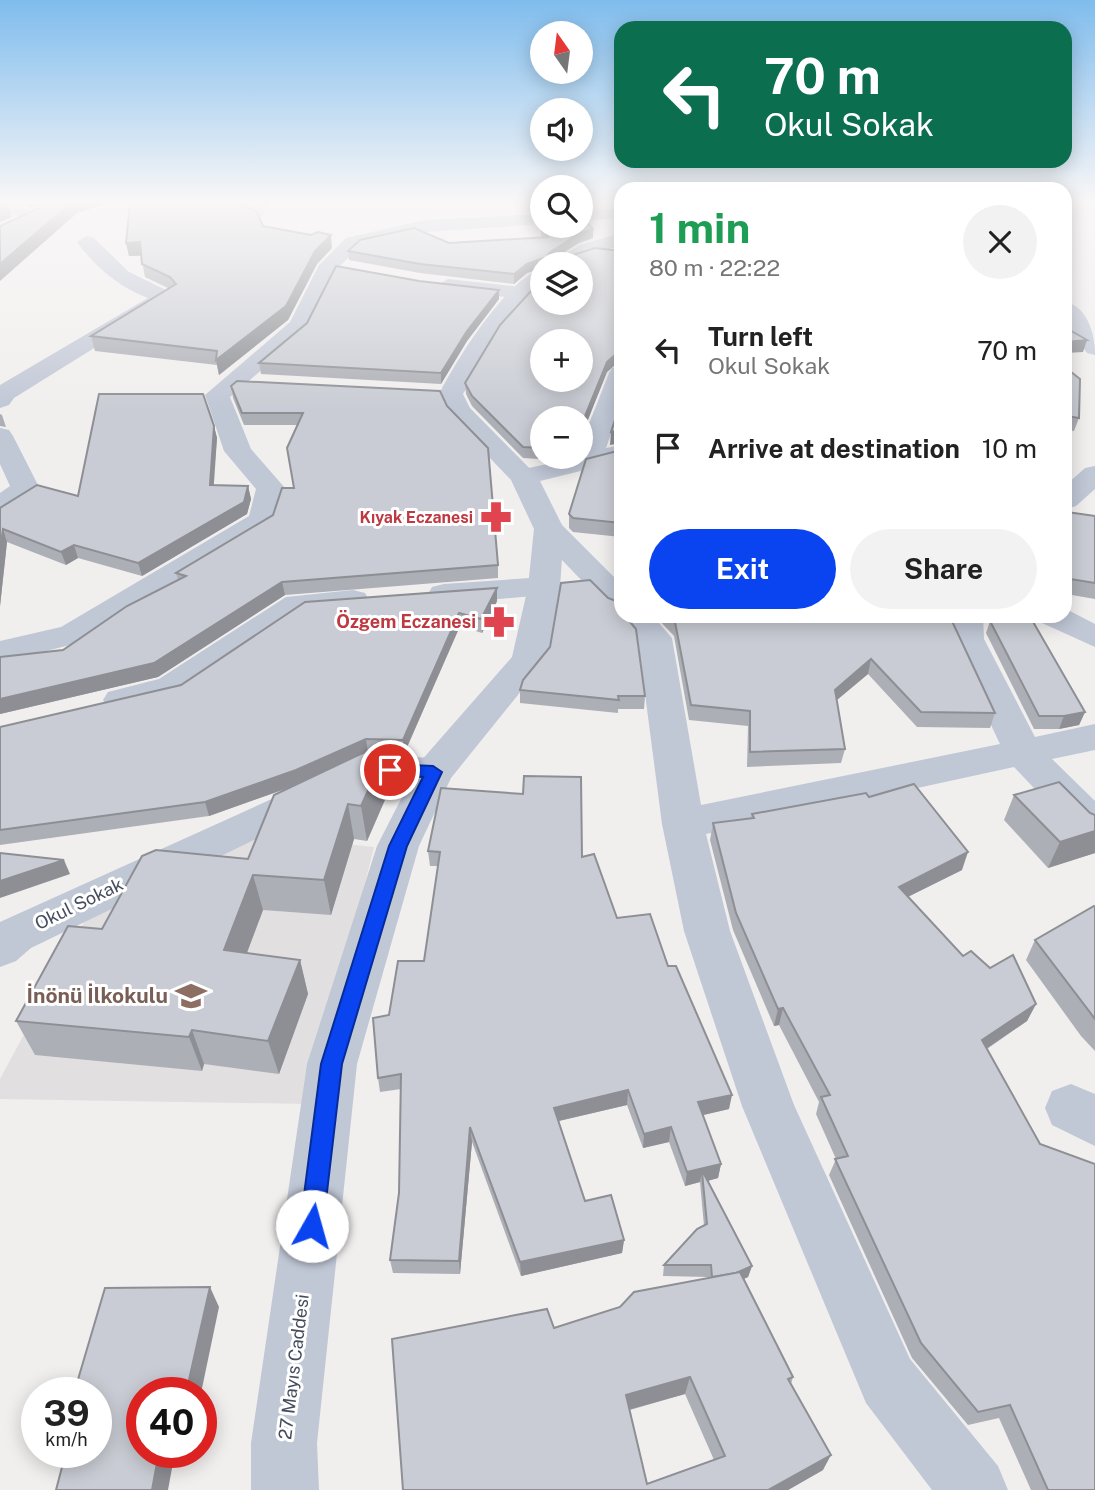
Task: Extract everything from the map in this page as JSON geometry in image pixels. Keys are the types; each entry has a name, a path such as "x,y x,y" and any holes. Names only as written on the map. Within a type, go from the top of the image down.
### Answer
{"street":[{"path":"0,400 5,393 130,321 165,297 151,293 115,273"},
{"path":"0,652 73,634 263,520 271,488 238,451 217,395 299,327 325,273"},
{"path":"433,284 530,284"},
{"path":"530,286 437,393 459,411 524,477 550,529 614,589"},
{"path":"1072,318 1081,334"},
{"path":"230,382 271,384"},
{"path":"593,448 614,392"},
{"path":"0,436 26,489 0,506"},
{"path":"593,460 614,455"},
{"path":"524,477 556,469"},
{"path":"1072,495 1095,474"},
{"name":"27 Mayıs Caddesi","path":"285,1490 285,1443 332,1064 398,846 433,772 529,659 544,587 550,529"},
{"path":"92,707 171,688 298,604 544,587"},
{"path":"643,623 655,638 683,824 707,931 768,1106 888,1381 974,1490"},
{"path":"966,623 967,639 1024,754 1095,826"},
{"path":"1068,623 1095,637"},
{"path":"683,824 1095,737"},
{"name":"Okul Sokak","path":"0,948 15,935 39,923 369,768 433,772"}],"shaded area":[{"name":"İnönü İlkokulu","path":"250,834 374,847 310,1104 0,1099 0,1079 89,913"}],"building":[{"path":"160,273 304,273 286,306 216,360 217,351 91,336 176,284"},
{"path":"333,273 372,273 499,290 467,331 441,373 259,363 307,323"},
{"path":"593,273 614,273 614,356 607,362 589,406 530,406 530,447 523,447 472,396 465,383 500,325 530,292 530,315 593,315"},
{"path":"1072,331 1087,340 1072,341"},
{"path":"1072,373 1080,379 1079,418 1072,417"},
{"path":"237,381 440,391 447,406 488,448 498,565 282,582 154,663 0,699 0,657 63,650 127,606 186,576 176,573 273,515 282,488 294,488 287,448 303,413 242,413 231,386"},
{"path":"99,394 203,394 214,426 210,485 248,486 244,502 138,563 74,545 61,552 3,529 0,550 0,508 37,485 78,496"},
{"path":"614,452 614,522 573,518 569,514 583,469 593,469 593,457"},
{"path":"1072,513 1095,516 1095,583 1072,579"},
{"path":"590,580 608,598 614,600 614,623 631,623 636,629 645,696 618,696 619,700 520,690 523,680 550,647 561,583"},
{"path":"497,588 481,619 459,613 403,740 366,739 296,770 205,802 0,830 0,727 181,685 305,602"},
{"path":"675,623 953,623 995,713 921,712 871,659 835,690 845,749 750,752 750,711 691,705"},
{"path":"991,623 1034,623 1085,712 1064,716 1039,716"},
{"path":"369,750 386,751 361,806 348,804 324,880 253,875 224,950 300,960 268,1041 192,1030 189,1037 16,1021 68,926 102,929 142,856 156,850 248,859 274,795"},
{"path":"524,776 581,777 582,857 594,854 617,918 650,914 668,966 676,966 732,1095 698,1102 721,1164 687,1172 671,1127 644,1134 628,1090 554,1108 585,1201 611,1195 624,1240 520,1262 470,1127 459,1261 390,1260 399,1193 401,1074 378,1078 373,1018 389,1015 398,961 424,961 440,852 428,851 441,788 523,794"},
{"path":"1059,782 1095,815 1095,831 1060,842 1014,795"},
{"path":"914,784 968,852 899,887 963,956 971,951 990,968 1013,955 1036,1004 982,1040 1040,1144 1095,1164 1095,1490 1048,1490 1010,1405 978,1412 921,1343 835,1159 848,1156 821,1097 830,1095 783,1008 778,1009 736,913 713,823 754,818 752,814 866,793 869,797"},
{"path":"0,853 64,860 0,881"},
{"path":"1095,907 1095,1019 1035,940"},
{"path":"702,1172 752,1266 736,1273 712,1277 711,1265 664,1265 697,1229 707,1224"},
{"path":"740,1272 793,1377 788,1379 831,1455 768,1490 403,1490 392,1339 547,1309 554,1328 620,1307 634,1292","holes":["690,1377 725,1456 647,1484 626,1395"]},
{"path":"210,1287 190,1377 126,1377 126,1468 156,1468 152,1490 56,1490 62,1468 112,1468 112,1377 79,1377 105,1288"}],"place":[{"name":"Kıyak Eczanesi","path":"496,517"},
{"name":"Özgem Eczanesi","path":"499,622"},
{"name":"İnönü İlkokulu","path":"191,996"}],"route":[{"path":"312,1226 332,1064 398,846 433,772 390,770"}]}
